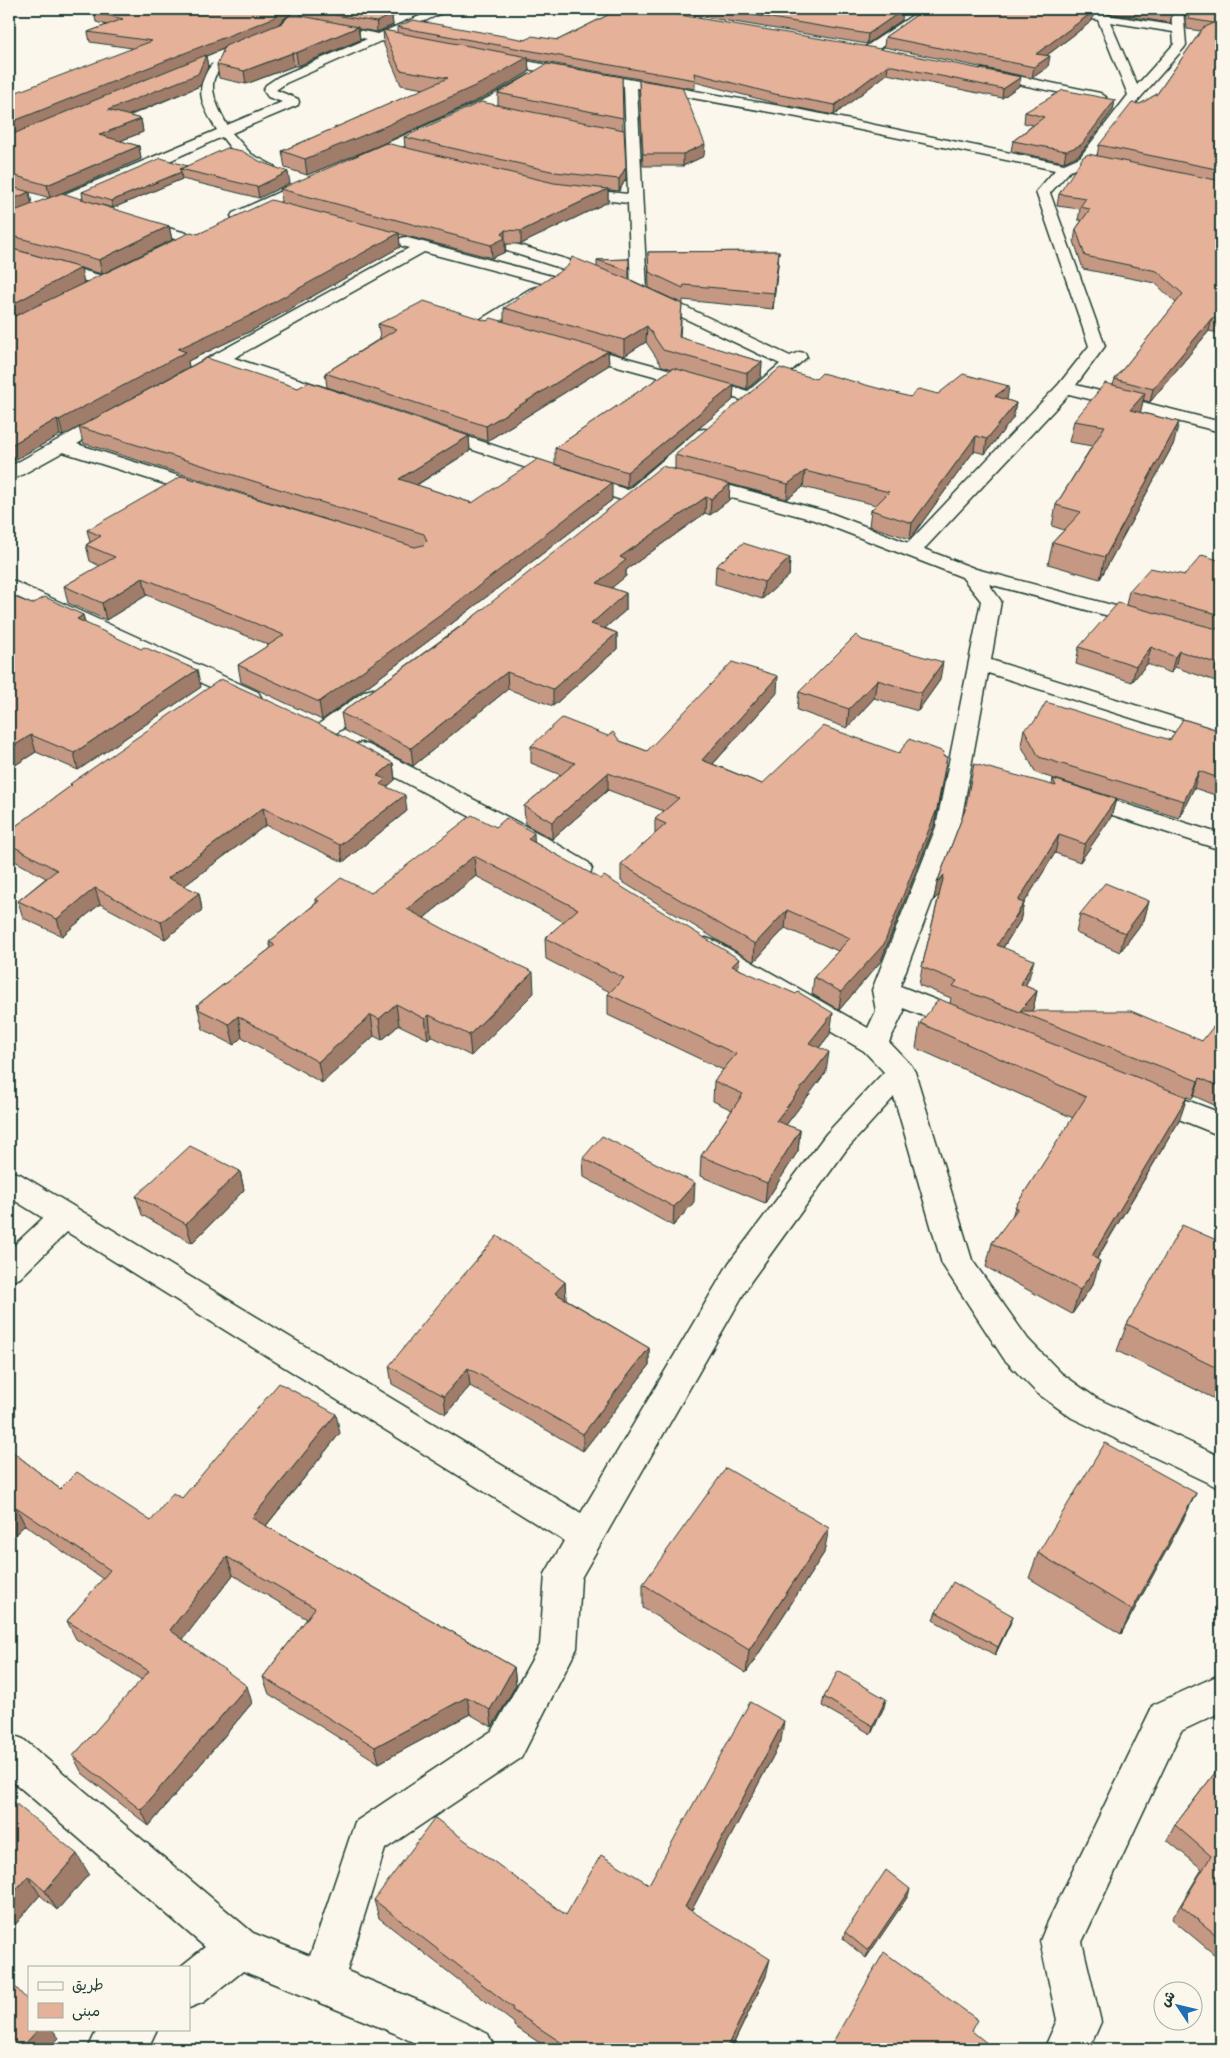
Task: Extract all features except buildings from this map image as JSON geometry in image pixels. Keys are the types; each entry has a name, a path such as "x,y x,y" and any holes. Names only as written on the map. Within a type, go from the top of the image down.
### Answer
{"street":[{"path":"160,82 219,55 279,32 306,9"},
{"path":"34,206 58,203 112,182 225,130 293,102 273,94 269,90 272,85 445,9"},
{"path":"888,54 864,49 929,9"},
{"path":"1049,9 1101,14 1178,29"},
{"path":"1085,160 1123,100 1180,45 1177,9"},
{"path":"897,14 917,17"},
{"path":"1101,14 1123,100"},
{"path":"287,24 309,24 430,47"},
{"path":"219,55 219,64 210,73 208,92 212,112 239,151 264,167 308,182"},
{"path":"478,56 797,113 1065,168"},
{"path":"351,164 386,150 478,106 493,101 545,69"},
{"path":"974,72 1123,100"},
{"path":"630,84 628,136 635,199 639,291"},
{"path":"478,106 498,110"},
{"path":"386,150 404,154"},
{"path":"911,550 1065,388 1097,346 1043,192 1065,168 1085,160 1104,164"},
{"path":"227,222 326,175"},
{"path":"555,190 635,199"},
{"path":"58,203 86,207"},
{"path":"263,204 281,210"},
{"path":"120,218 196,236 174,247"},
{"path":"394,239 553,281"},
{"path":"170,386 422,247"},
{"path":"512,248 577,267 639,291 795,360 734,410"},
{"path":"9,254 107,279 86,290"},
{"path":"503,330 484,324 577,267"},
{"path":"560,345 750,397"},
{"path":"221,359 351,403"},
{"path":"1065,388 1221,427"},
{"path":"9,474 128,408"},
{"path":"416,425 622,503 719,422"},
{"path":"61,445 230,498"},
{"path":"657,472 821,516 969,573 1221,640"},
{"path":"874,1044 890,1010 886,990 948,827 970,762 980,663 991,601 969,573"},
{"path":"9,584 215,690 273,708"},
{"path":"980,663 1221,739"},
{"path":"386,686 315,727 533,840 600,882"},
{"path":"1054,789 1221,842"},
{"path":"684,933 874,1044 901,1072 958,1264 1016,1349 1049,1383 1084,1408 1221,1474"},
{"path":"886,990 987,1031"},
{"path":"322,1982 369,1836 507,1744 558,1648 563,1574 740,1272 836,1142 901,1072"},
{"path":"1125,1087 1221,1126"},
{"path":"9,1182 587,1536"},
{"path":"9,1269 64,1216"},
{"path":"1066,2049 1080,2022 1061,1941 1167,1718 1221,1693"},
{"path":"9,1753 238,1948 409,2018 473,2049"},
{"path":"190,1986 238,1948"},
{"path":"110,2049 134,2030"}]}
